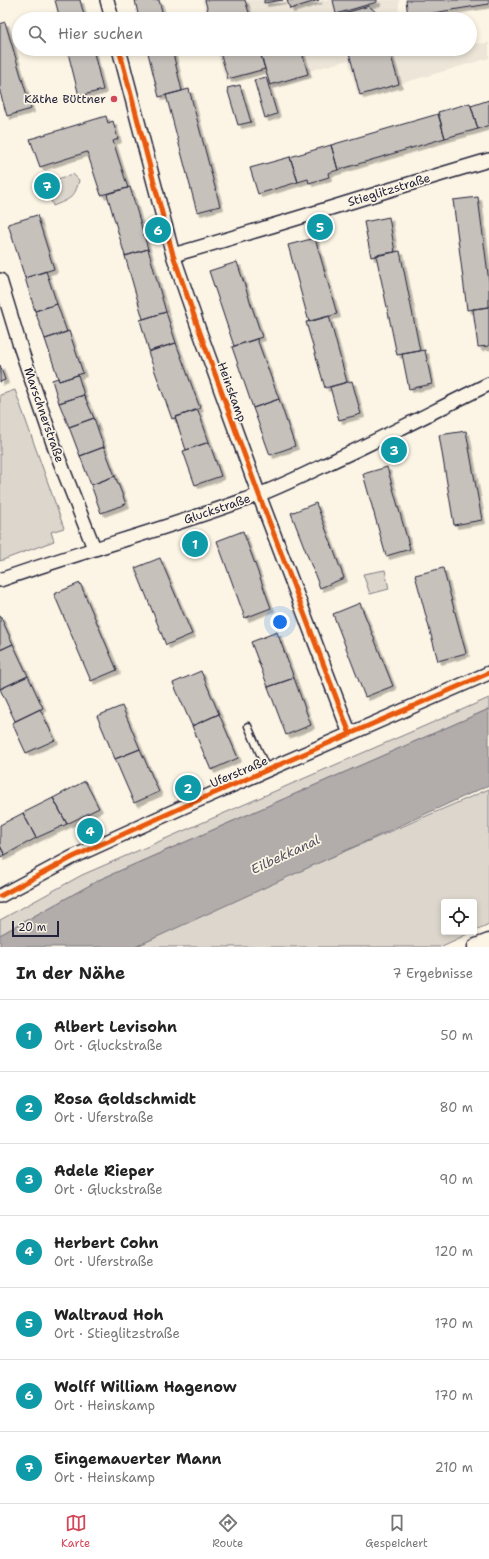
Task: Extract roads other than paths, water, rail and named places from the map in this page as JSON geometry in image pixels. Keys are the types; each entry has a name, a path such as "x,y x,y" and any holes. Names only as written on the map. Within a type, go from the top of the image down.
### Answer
{"street":[{"path":"107,0 110,12"},
{"name":"Heinskamp","path":"121,56 173,256 259,494 350,734"},
{"name":"Stieglitzstraße","path":"173,256 278,226 345,203 489,160"},
{"name":"Marschnerstraße","path":"0,280 21,349 55,449 94,548"},
{"name":"Gluckstraße","path":"0,580 259,494 380,439 489,384"},
{"name":"Uferstraße","path":"0,896 73,857 489,673"},
{"path":"476,947 489,942"}],"lane":[{"path":"248,726 267,770"}],"water":[{"name":"Eilbekkanal","path":"489,709 489,785 135,947 0,947 0,935 101,879"}],"place":[{"name":"Käthe Büttner","path":"114,99"},
{"name":"Eingemauerter Mann","path":"47,186"},
{"name":"Waltraud Hoh","path":"320,227"},
{"name":"Wolff William Hagenow","path":"158,230"},
{"name":"Adele Rieper","path":"394,450"},
{"name":"Albert Levisohn","path":"195,544"},
{"name":"Rosa Goldschmidt","path":"188,788"},
{"name":"Herbert Cohn","path":"90,831"}]}
